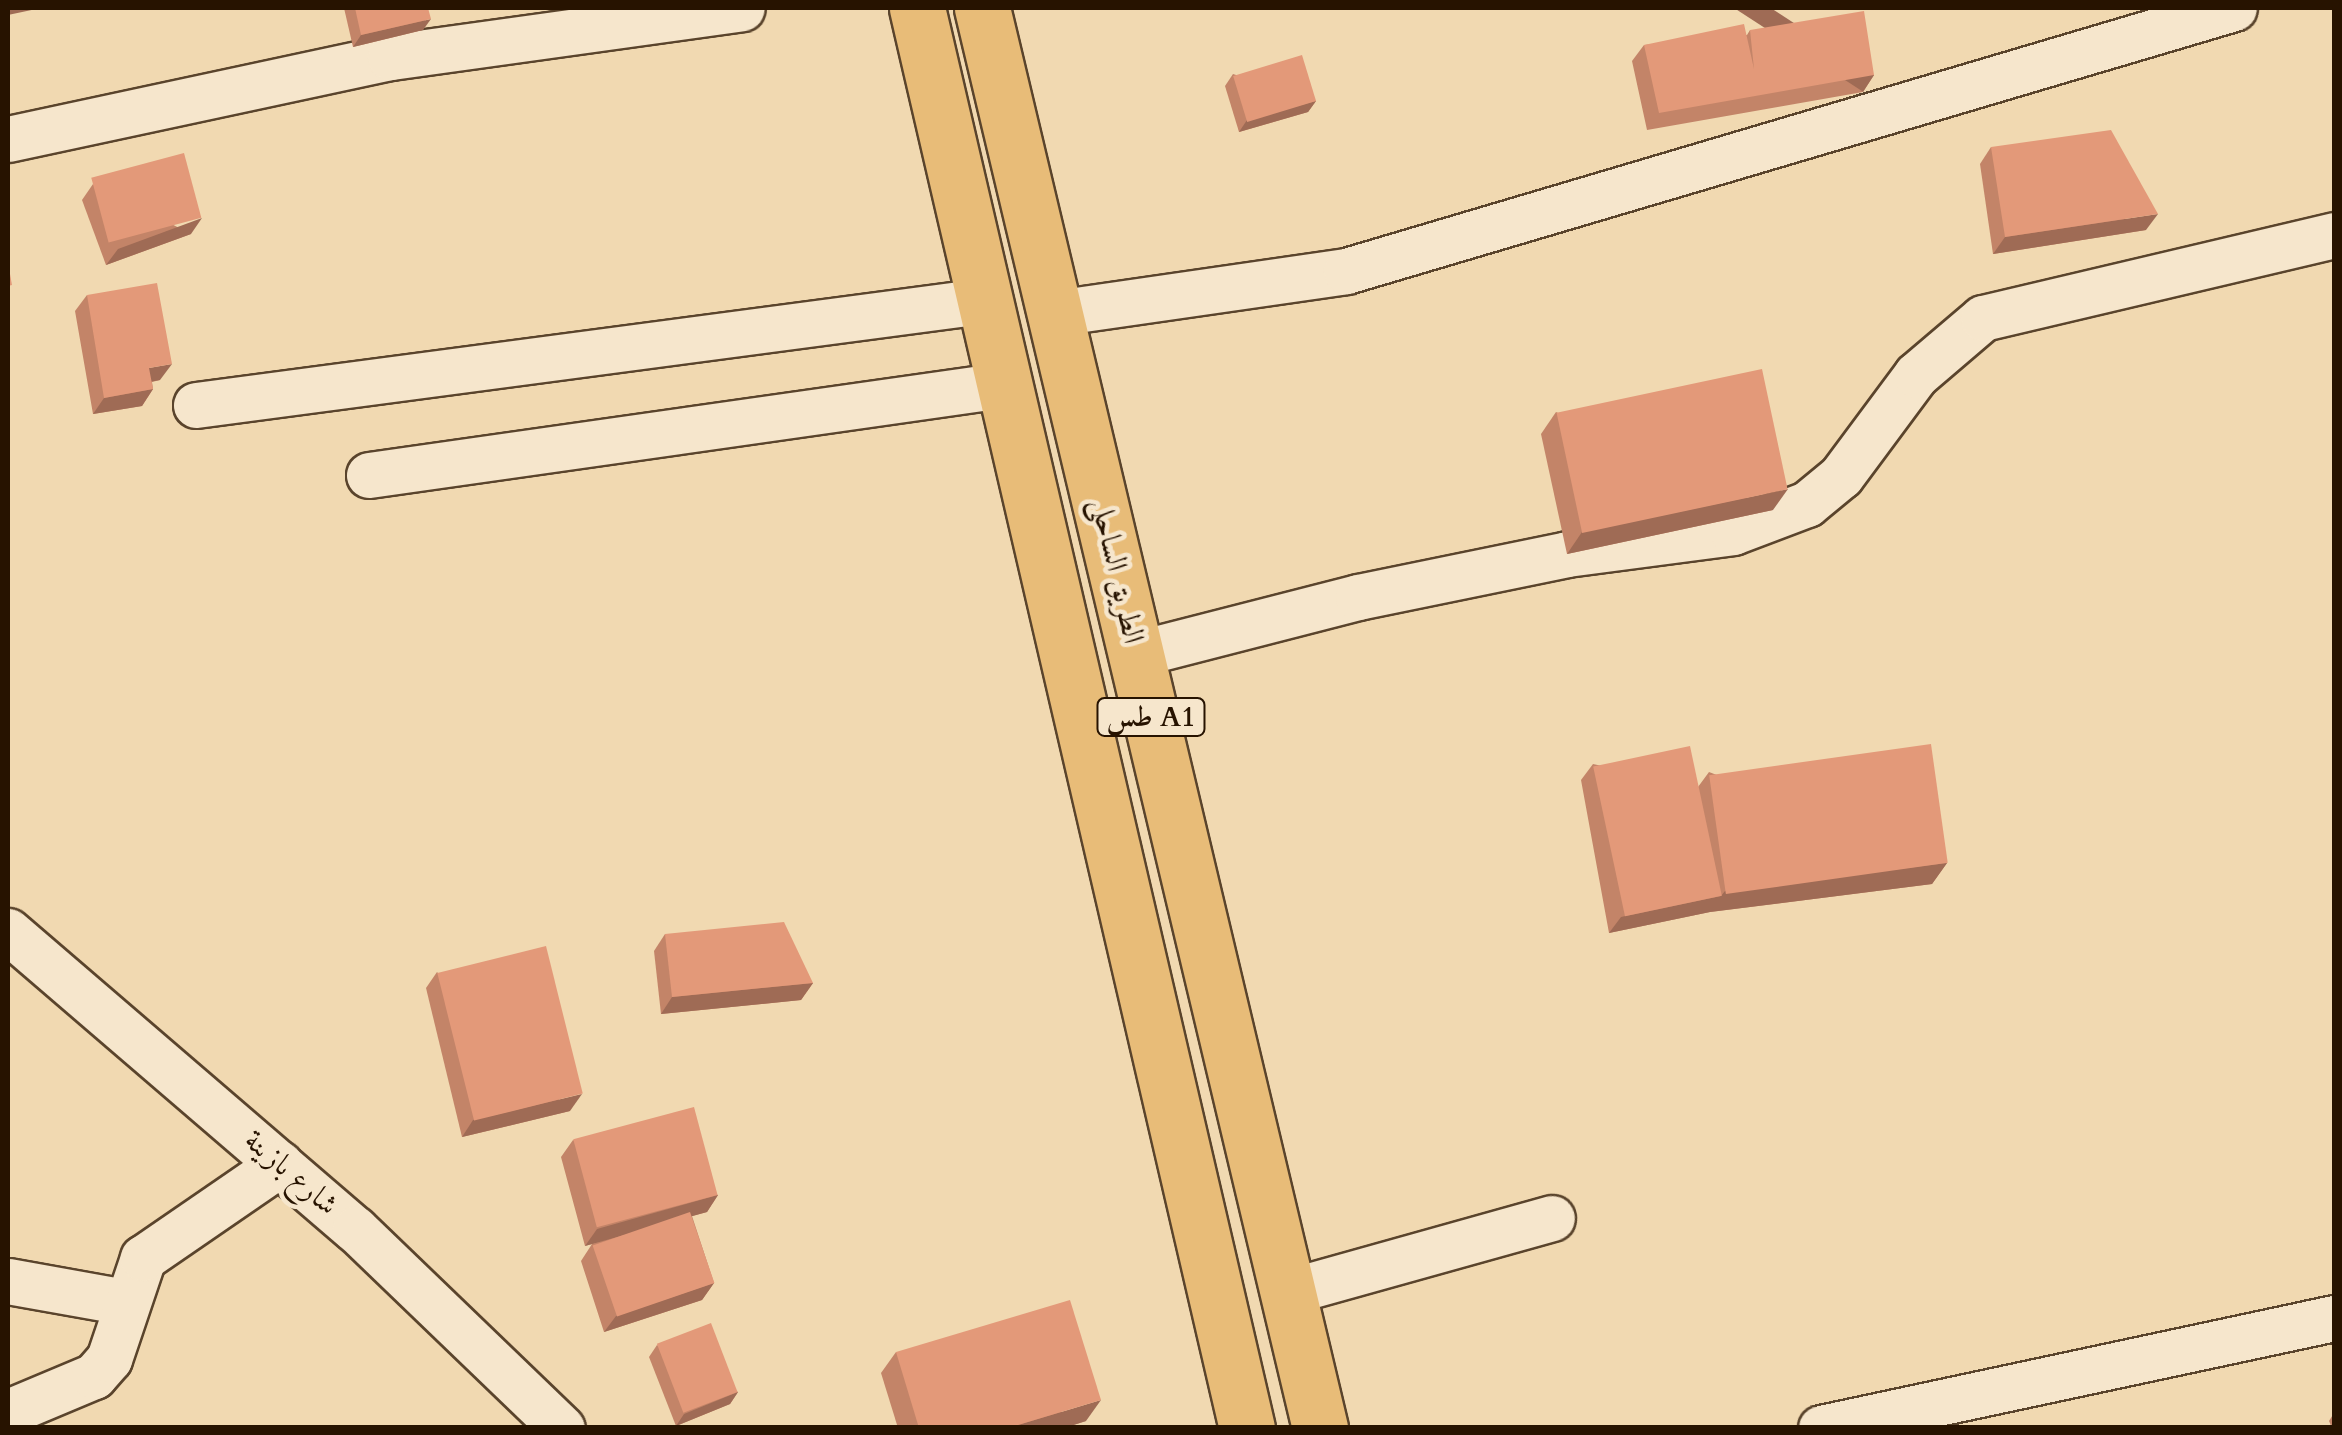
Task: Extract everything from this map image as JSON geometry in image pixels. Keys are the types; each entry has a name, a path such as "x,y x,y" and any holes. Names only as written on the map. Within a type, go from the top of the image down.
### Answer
{"highway":[{"name":"طس A1","path":"918,8 982,302 1248,1428"},
{"name":"الطريق الساحلى","path":"982,8 1320,1428"}],"street":[{"path":"8,139 390,57 742,8"},
{"path":"1055,314 1346,272 2234,8"},
{"path":"1136,654 1358,597 1566,554 1733,532 1807,504 1841,476 1916,375 1984,318 2334,235"},
{"path":"196,405 982,302"},
{"path":"369,475 1003,385"},
{"name":"شارع بازينة","path":"8,931 280,1164 562,1428"},
{"path":"8,1412 94,1376 109,1359 143,1258 280,1164"},
{"path":"1287,1292 1552,1218"},
{"path":"8,1281 126,1302"},
{"path":"1822,1428 2334,1318"}],"building":[{"path":"355,8 428,8 431,19 361,35"},
{"path":"1864,11 1874,75 1659,113 1644,45 1744,24 1754,69 1750,30"},
{"path":"1302,55 1316,101 1247,122 1233,76"},
{"path":"2111,130 2158,214 2005,237 1991,147"},
{"path":"184,153 201,218 109,243 91,178"},
{"path":"157,283 172,364 149,368 153,389 104,398 87,295"},
{"path":"1762,369 1788,489 1582,533 1557,413"},
{"path":"1931,744 1948,863 1726,894 1709,775"},
{"path":"1690,746 1722,896 1625,916 1593,767"},
{"path":"784,922 813,983 672,997 665,934"},
{"path":"546,946 583,1093 474,1121 437,973"},
{"path":"694,1107 718,1195 597,1227 573,1139"},
{"path":"690,1212 714,1283 617,1316 593,1246"},
{"path":"1070,1300 1101,1400 1008,1428 919,1428 896,1352"},
{"path":"711,1323 738,1392 683,1413 657,1344"}]}
